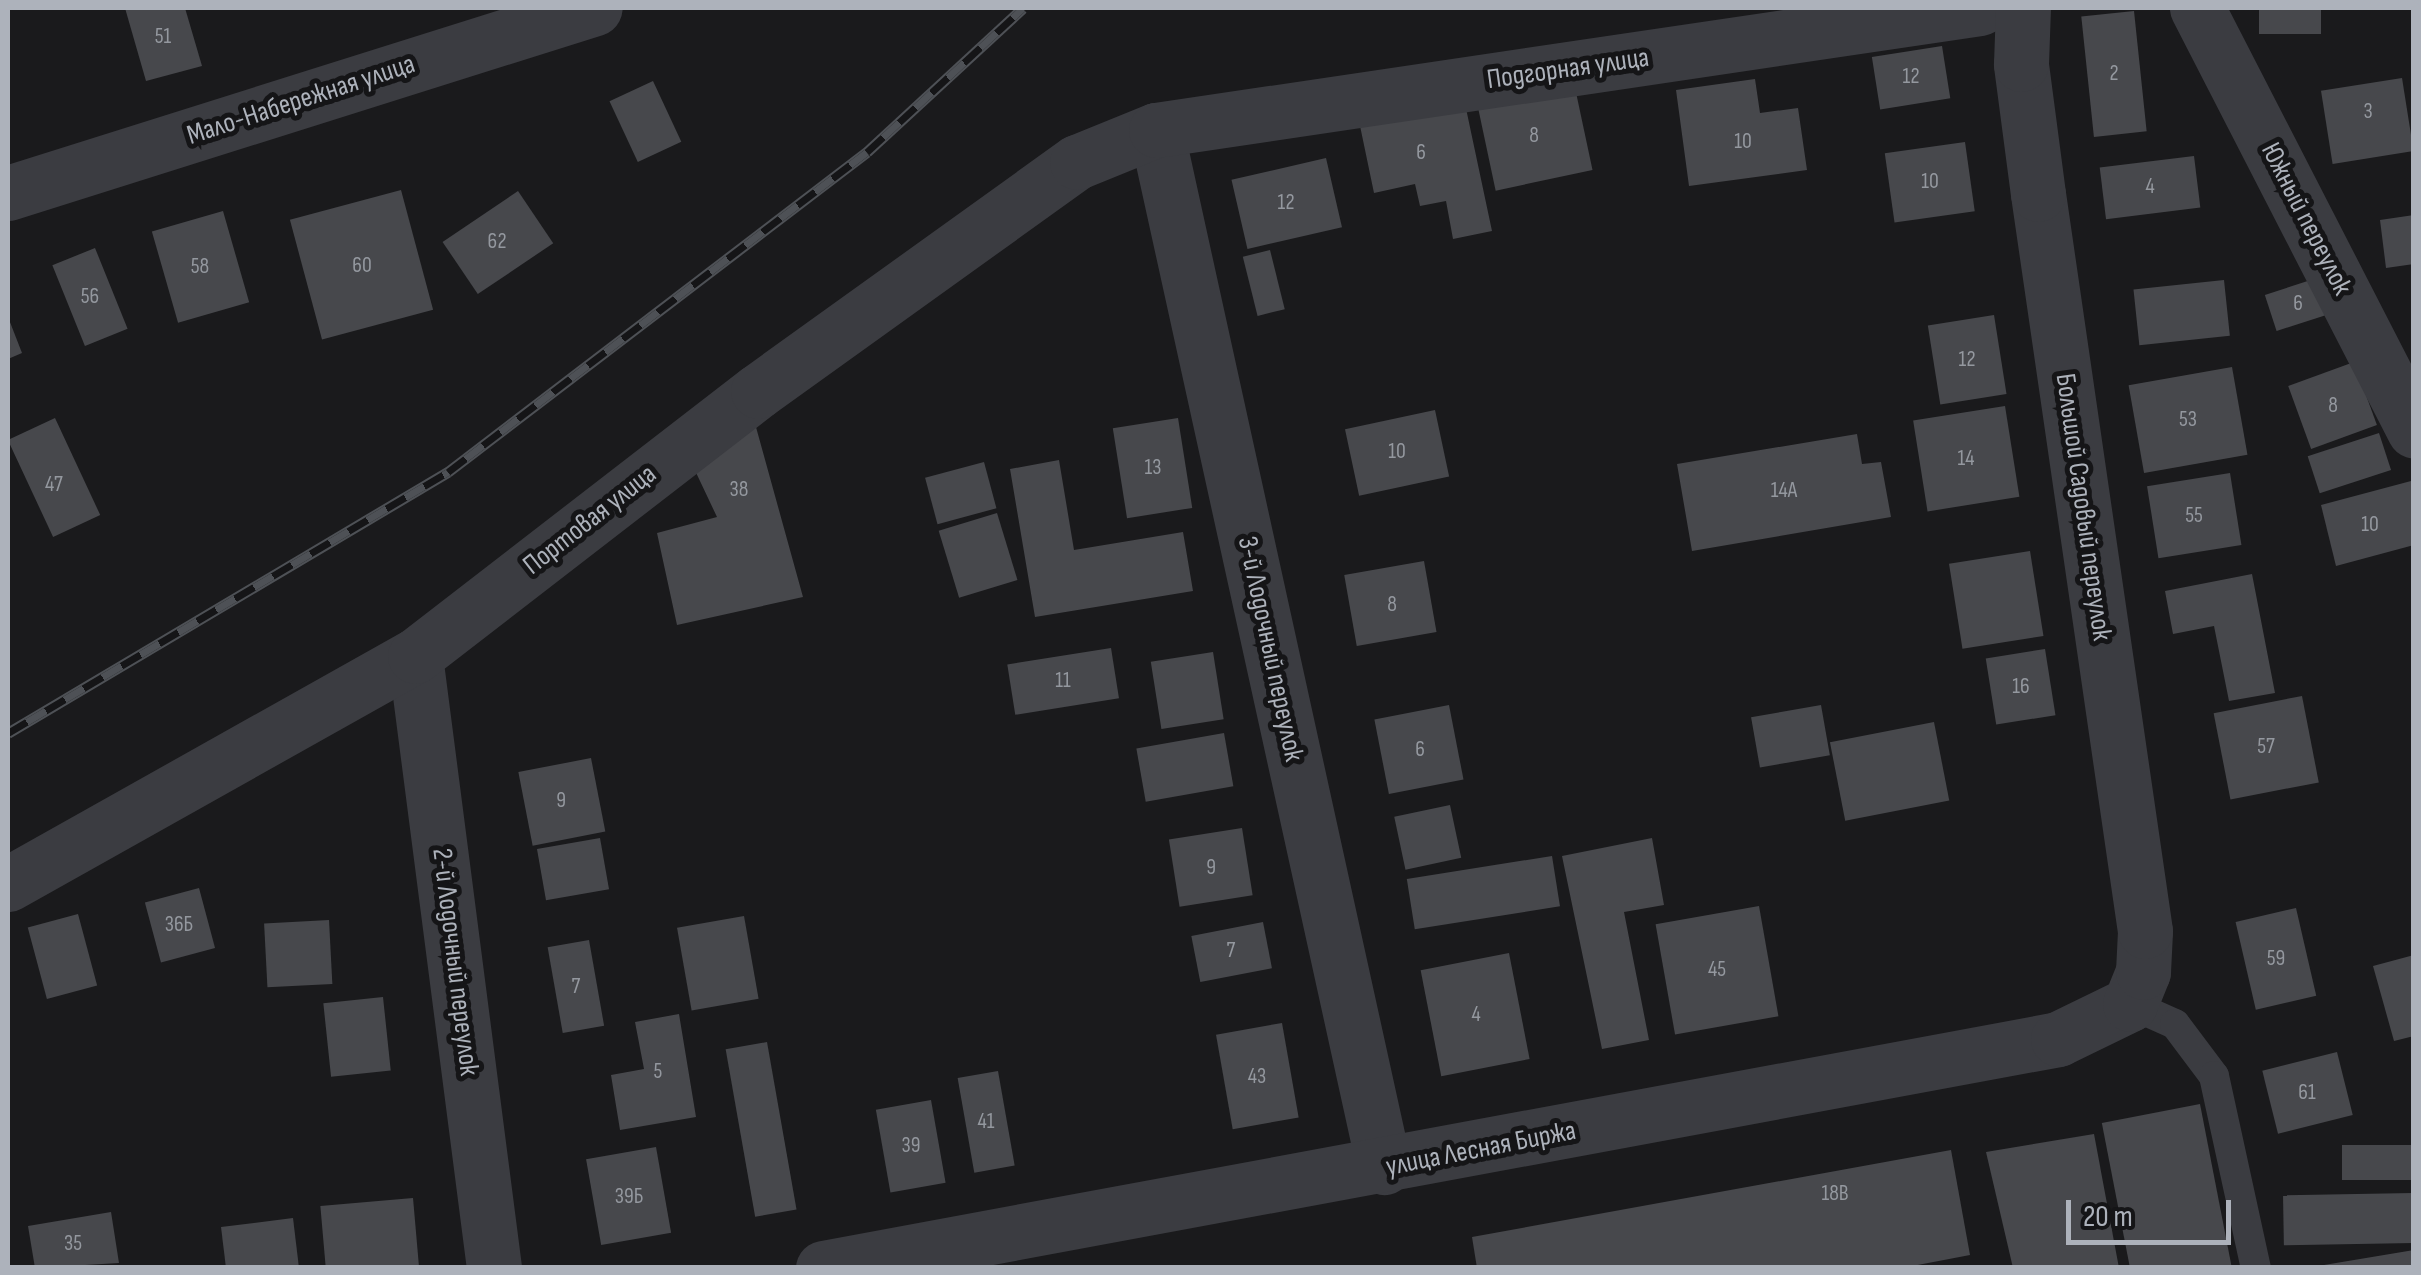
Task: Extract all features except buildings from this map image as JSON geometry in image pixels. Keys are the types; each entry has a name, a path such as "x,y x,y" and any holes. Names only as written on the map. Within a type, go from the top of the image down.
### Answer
{"street":[{"name":"Мало-Набережная улица","path":"8,193 595,8"},
{"name":"Подгорная улица","path":"1156,130 1980,8"},
{"name":"Большой Садовый переулок","path":"2023,8 2036,175 2145,931 2143,972 2130,1004"},
{"name":"Южный переулок","path":"2197,8 2414,431"},
{"name":"Портовая улица","path":"8,884 415,656 758,391 1076,162 1156,130"},
{"name":"3-й Лодочный переулок","path":"1156,130 1384,1168"},
{"name":"2-й Лодочный переулок","path":"415,656 494,1268"},
{"name":"улица Лесная Биржа","path":"824,1268 1384,1168 2058,1040 2130,1004"}],"lane":[{"path":"2130,1004 2175,1024 2214,1076 2256,1268"}],"railway":[{"path":"8,733 448,472 867,152 1023,8"}]}
